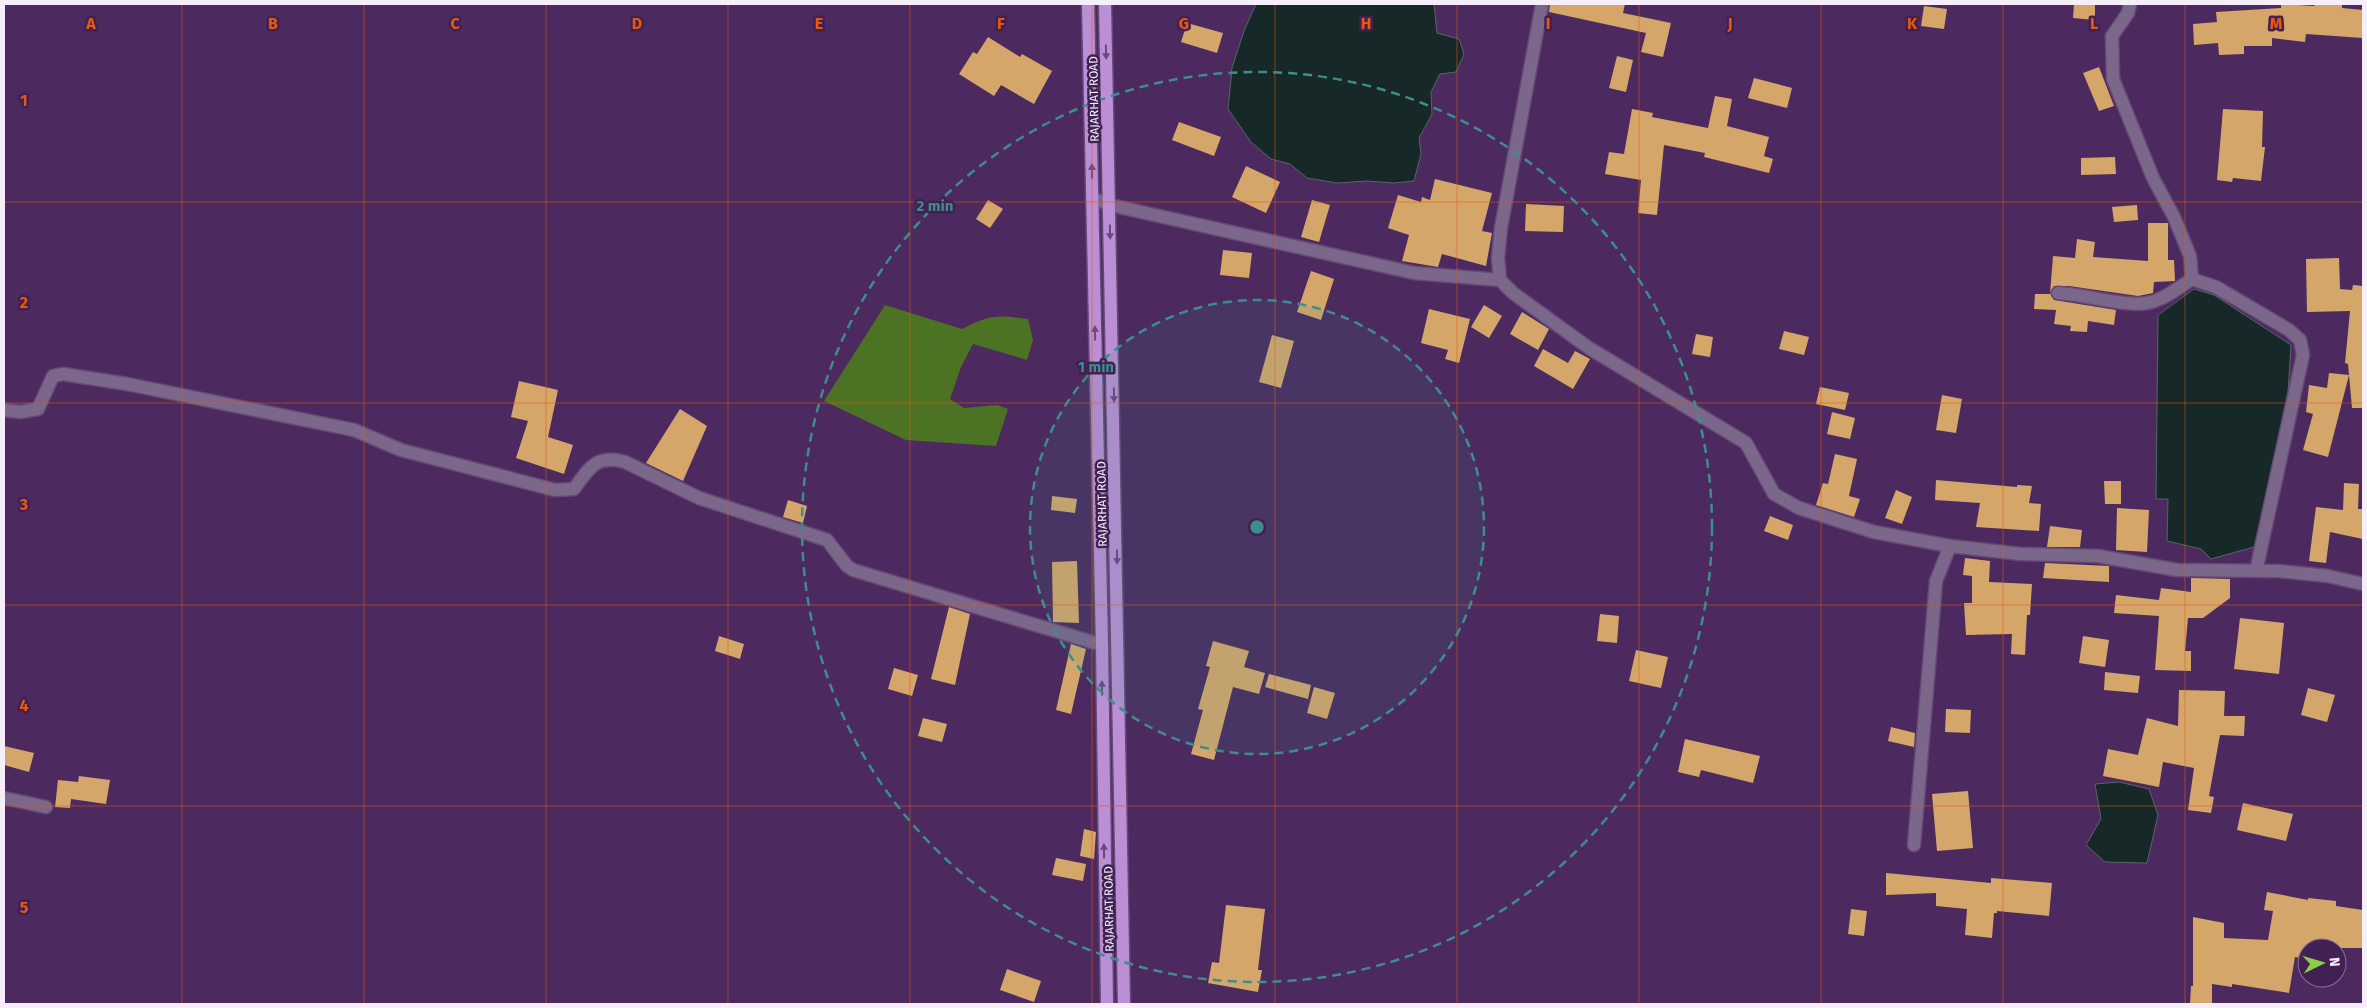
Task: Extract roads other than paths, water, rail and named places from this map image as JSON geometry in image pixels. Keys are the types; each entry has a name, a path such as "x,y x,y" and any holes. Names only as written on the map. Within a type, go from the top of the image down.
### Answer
{"main road":[{"name":"RAJARHAT ROAD","path":"1088,4 1102,645 1107,1004"},
{"name":"RAJARHAT ROAD","path":"1105,4 1124,1004"}],"street":[{"path":"1542,4 1501,228 1498,258 1500,280 1513,293 1589,348 1746,443 1774,494 1799,508 1874,532 1950,546 2021,554 2098,556 2177,570 2256,571 2328,576 2363,584"},
{"path":"2130,4 2128,12 2112,36 2113,79 2153,178 2174,217 2190,256 2192,280"},
{"path":"1092,198 1110,204 1414,273 1500,280"},
{"path":"2058,293 2073,293 2145,304 2161,299 2192,280 2216,287 2289,330 2300,340 2303,355 2256,571"},
{"path":"4,410 20,412 38,409 53,376 63,374 127,384 354,430 401,450 555,490 574,489 596,462 614,459 625,462 699,498 827,540 847,566 853,570 1102,645"},
{"path":"1914,846 1936,581 1950,546"},
{"path":"4,798 46,807"}]}
